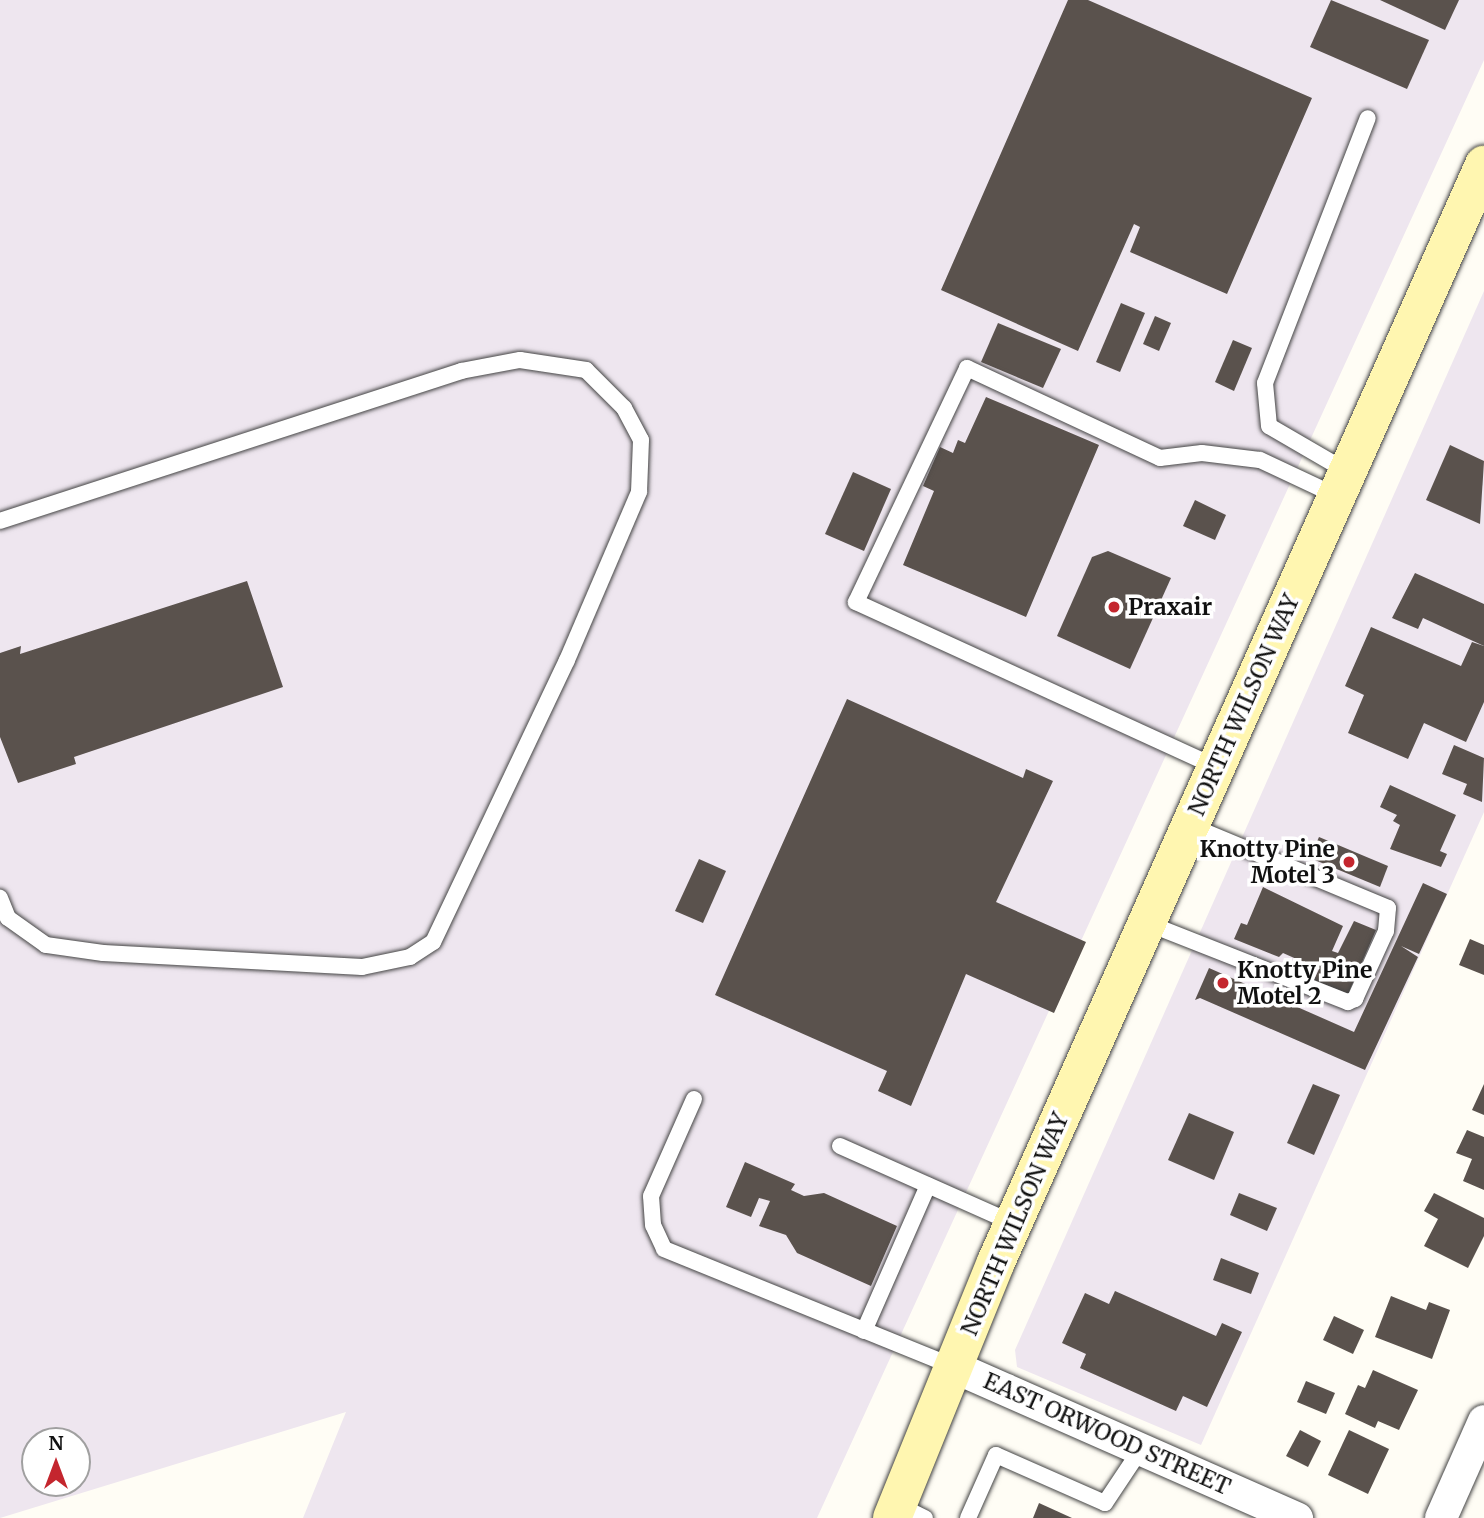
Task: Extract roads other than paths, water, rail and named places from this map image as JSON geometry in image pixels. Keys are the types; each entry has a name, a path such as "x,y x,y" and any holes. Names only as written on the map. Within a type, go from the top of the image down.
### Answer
{"main road":[{"name":"NORTH WILSON WAY","path":"905,1514 954,1367 1013,1223 1484,165"}],"street":[{"name":"EAST ORWOOD STREET","path":"954,1367 1297,1518"},
{"path":"1441,1518 1484,1421"}],"lane":[{"path":"1342,484 1269,426 1265,383 1368,118"},
{"path":"0,522 461,371 520,360 586,370 624,408 641,440 639,492 566,660 433,942 410,957 362,967 103,953 46,945 8,918 0,898"},
{"path":"1216,766 856,602 967,368 1160,458 1202,453 1260,460 1342,484"},
{"path":"1147,923 1348,1002 1355,999 1386,931 1388,908 1190,826"},
{"path":"694,1099 651,1196 653,1225 664,1249 954,1367"},
{"path":"840,1146 1013,1223"},
{"path":"864,1331 928,1185"},
{"path":"968,1518 996,1455 1105,1503 1140,1449"}],"place":[{"name":"Praxair","path":"1114,607"},
{"name":"Knotty Pine Motel 3","path":"1349,862"},
{"name":"Knotty Pine Motel 2","path":"1223,983"}]}
